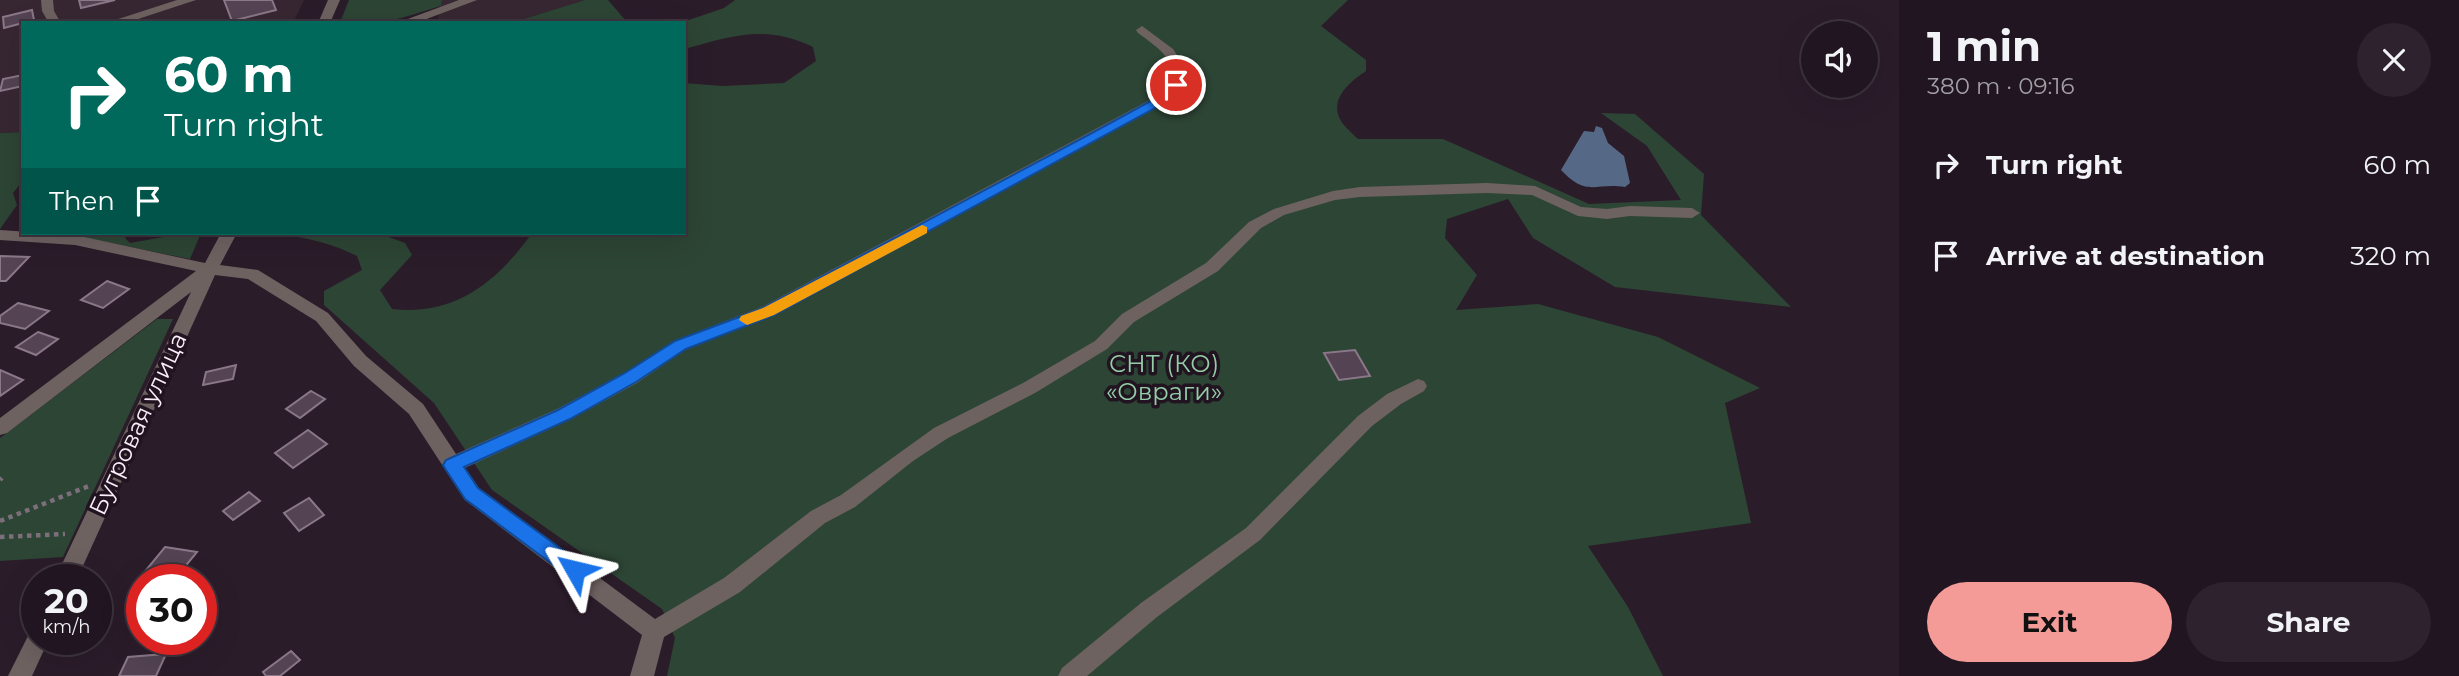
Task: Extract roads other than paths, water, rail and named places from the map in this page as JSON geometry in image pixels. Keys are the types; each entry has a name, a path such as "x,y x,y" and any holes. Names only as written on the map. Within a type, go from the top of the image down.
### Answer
{"street":[{"path":"47,0 48,11 54,21"},
{"path":"126,21 155,17 190,0"},
{"path":"325,21 334,0"},
{"path":"409,21 471,0"},
{"path":"452,465 564,414 631,378 680,345 768,312 1166,97 1176,85 1180,72 1176,59 1142,30"},
{"path":"642,676 654,631 732,585 818,517 848,501 941,433 1029,388 1101,345 1128,318 1212,267 1255,225 1279,212 1333,196 1360,192 1487,188 1535,191 1578,211 1607,214 1630,211 1692,213"},
{"path":"0,235 75,240 210,269 252,274 322,317 360,361 416,409 472,494 654,631"},
{"name":"Бугровая улица","path":"73,564 226,238"},
{"path":"0,428 210,269"},
{"path":"1070,676 1149,610 1253,534 1365,421 1394,399 1418,386"},
{"path":"20,676 30,655"}],"water":[{"path":"1596,126 1602,128 1608,143 1624,156 1630,183 1625,187 1585,186 1570,179 1561,170 1584,131 1594,132"}],"park label":[{"name":"СНТ (КО) «Овраги»","path":"1164,378"}]}
